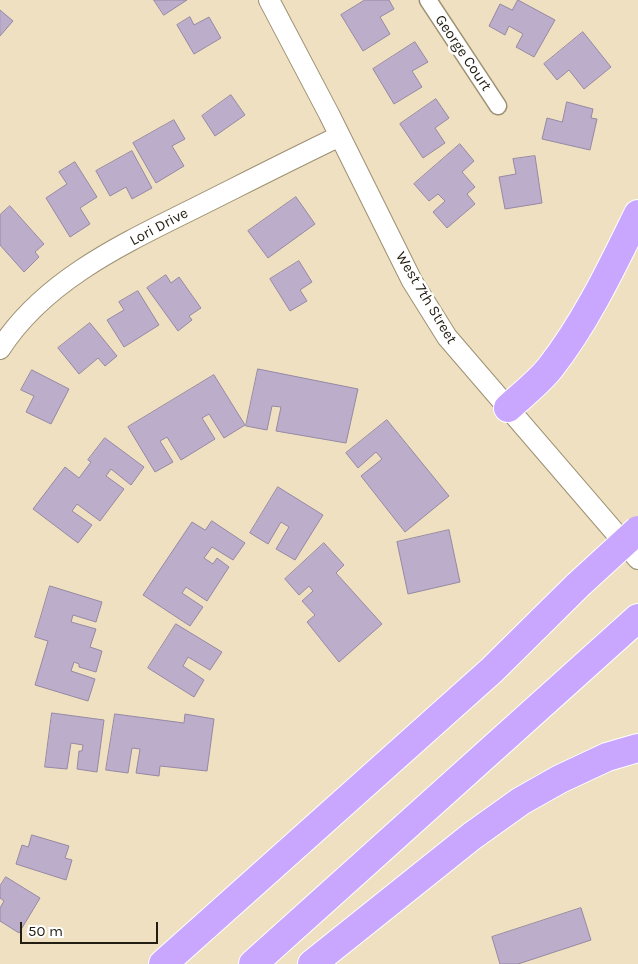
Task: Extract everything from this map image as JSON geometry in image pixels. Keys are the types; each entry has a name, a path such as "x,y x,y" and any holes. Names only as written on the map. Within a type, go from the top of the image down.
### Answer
{"highway":[{"path":"508,408 549,369 582,320 638,214"},
{"path":"163,964 492,670 638,530"},
{"path":"253,964 630,625"},
{"path":"312,964 472,836 521,802 560,778 607,757 638,748"}],"street":[{"name":"West 7th Street","path":"268,0 340,136 412,281 447,336 638,559"},
{"name":"George Court","path":"428,0 498,106"},
{"name":"Lori Drive","path":"0,349 8,336 32,310 59,286 84,268 169,221 340,136"}],"building":[{"path":"154,0 187,0 164,15"},
{"path":"365,0 389,0 394,9 380,17 390,34 363,51 341,15"},
{"path":"518,0 555,20 534,57 516,47 523,34 509,26 505,35 489,26 500,4 512,10"},
{"path":"0,10 13,21 0,36"},
{"path":"190,17 194,25 209,17 221,38 194,54 177,25"},
{"path":"583,32 611,67 584,89 569,70 557,80 544,64"},
{"path":"415,42 428,62 412,71 422,87 394,104 373,69"},
{"path":"231,95 245,115 215,136 202,116"},
{"path":"436,99 449,118 435,128 445,143 423,158 400,124"},
{"path":"567,102 593,109 591,118 597,119 590,150 542,139 547,118 562,122"},
{"path":"174,120 185,139 172,146 184,166 156,183 133,143"},
{"path":"460,144 474,161 462,172 475,187 467,194 475,204 447,228 433,212 445,201 438,194 429,201 414,184"},
{"path":"132,151 152,188 132,199 126,187 110,196 96,171"},
{"path":"535,156 542,203 505,209 499,177 516,174 513,159"},
{"path":"75,162 97,197 80,208 90,224 70,237 46,198 67,184 59,172"},
{"path":"296,197 315,224 268,258 248,231"},
{"path":"10,206 44,244 35,252 39,257 24,272 0,245 0,215"},
{"path":"299,261 312,282 300,290 307,301 290,311 270,279"},
{"path":"166,275 171,283 179,277 201,308 189,316 192,320 178,331 147,288"},
{"path":"138,291 159,325 124,347 107,320 124,310 119,302"},
{"path":"90,323 117,356 105,366 98,358 79,374 58,348"},
{"path":"258,369 358,389 346,443 276,431 281,407 272,406 267,430 246,426"},
{"path":"32,370 69,389 51,424 26,412 34,396 21,390"},
{"path":"214,375 245,425 224,438 209,414 202,418 215,439 181,460 167,437 160,441 173,462 155,472 128,427"},
{"path":"387,420 449,496 405,532 361,476 382,459 376,452 358,468 346,453"},
{"path":"105,438 144,467 131,485 111,469 106,476 124,489 100,521 77,504 72,511 92,525 78,543 33,509 65,467 79,478 91,462 88,460"},
{"path":"278,487 323,515 295,560 276,549 289,527 281,522 268,544 250,533"},
{"path":"212,521 245,543 233,560 212,547 204,558 213,564 217,558 229,567 207,601 186,587 182,593 203,607 190,626 143,595 192,522 205,530"},
{"path":"449,530 460,582 408,594 397,542"},
{"path":"324,543 344,565 336,573 382,624 339,662 307,622 315,615 302,601 313,591 309,586 299,595 285,579"},
{"path":"50,586 102,602 96,622 73,615 71,622 96,629 90,647 102,651 96,672 79,667 79,664 74,662 71,671 95,679 88,701 35,685 48,641 35,637"},
{"path":"176,624 222,652 210,670 188,657 183,666 204,680 194,697 148,668"},
{"path":"52,713 104,720 97,772 77,769 79,751 82,751 83,745 71,743 67,769 45,767"},
{"path":"115,714 184,723 185,714 214,719 207,771 160,766 159,776 136,773 140,749 132,748 128,773 106,770"},
{"path":"32,835 69,846 65,858 72,860 66,880 16,864 22,845 28,847"},
{"path":"6,877 40,898 19,933 0,921 0,908 4,901 0,898 0,886"},
{"path":"581,908 591,940 518,964 500,964 492,937"}]}
